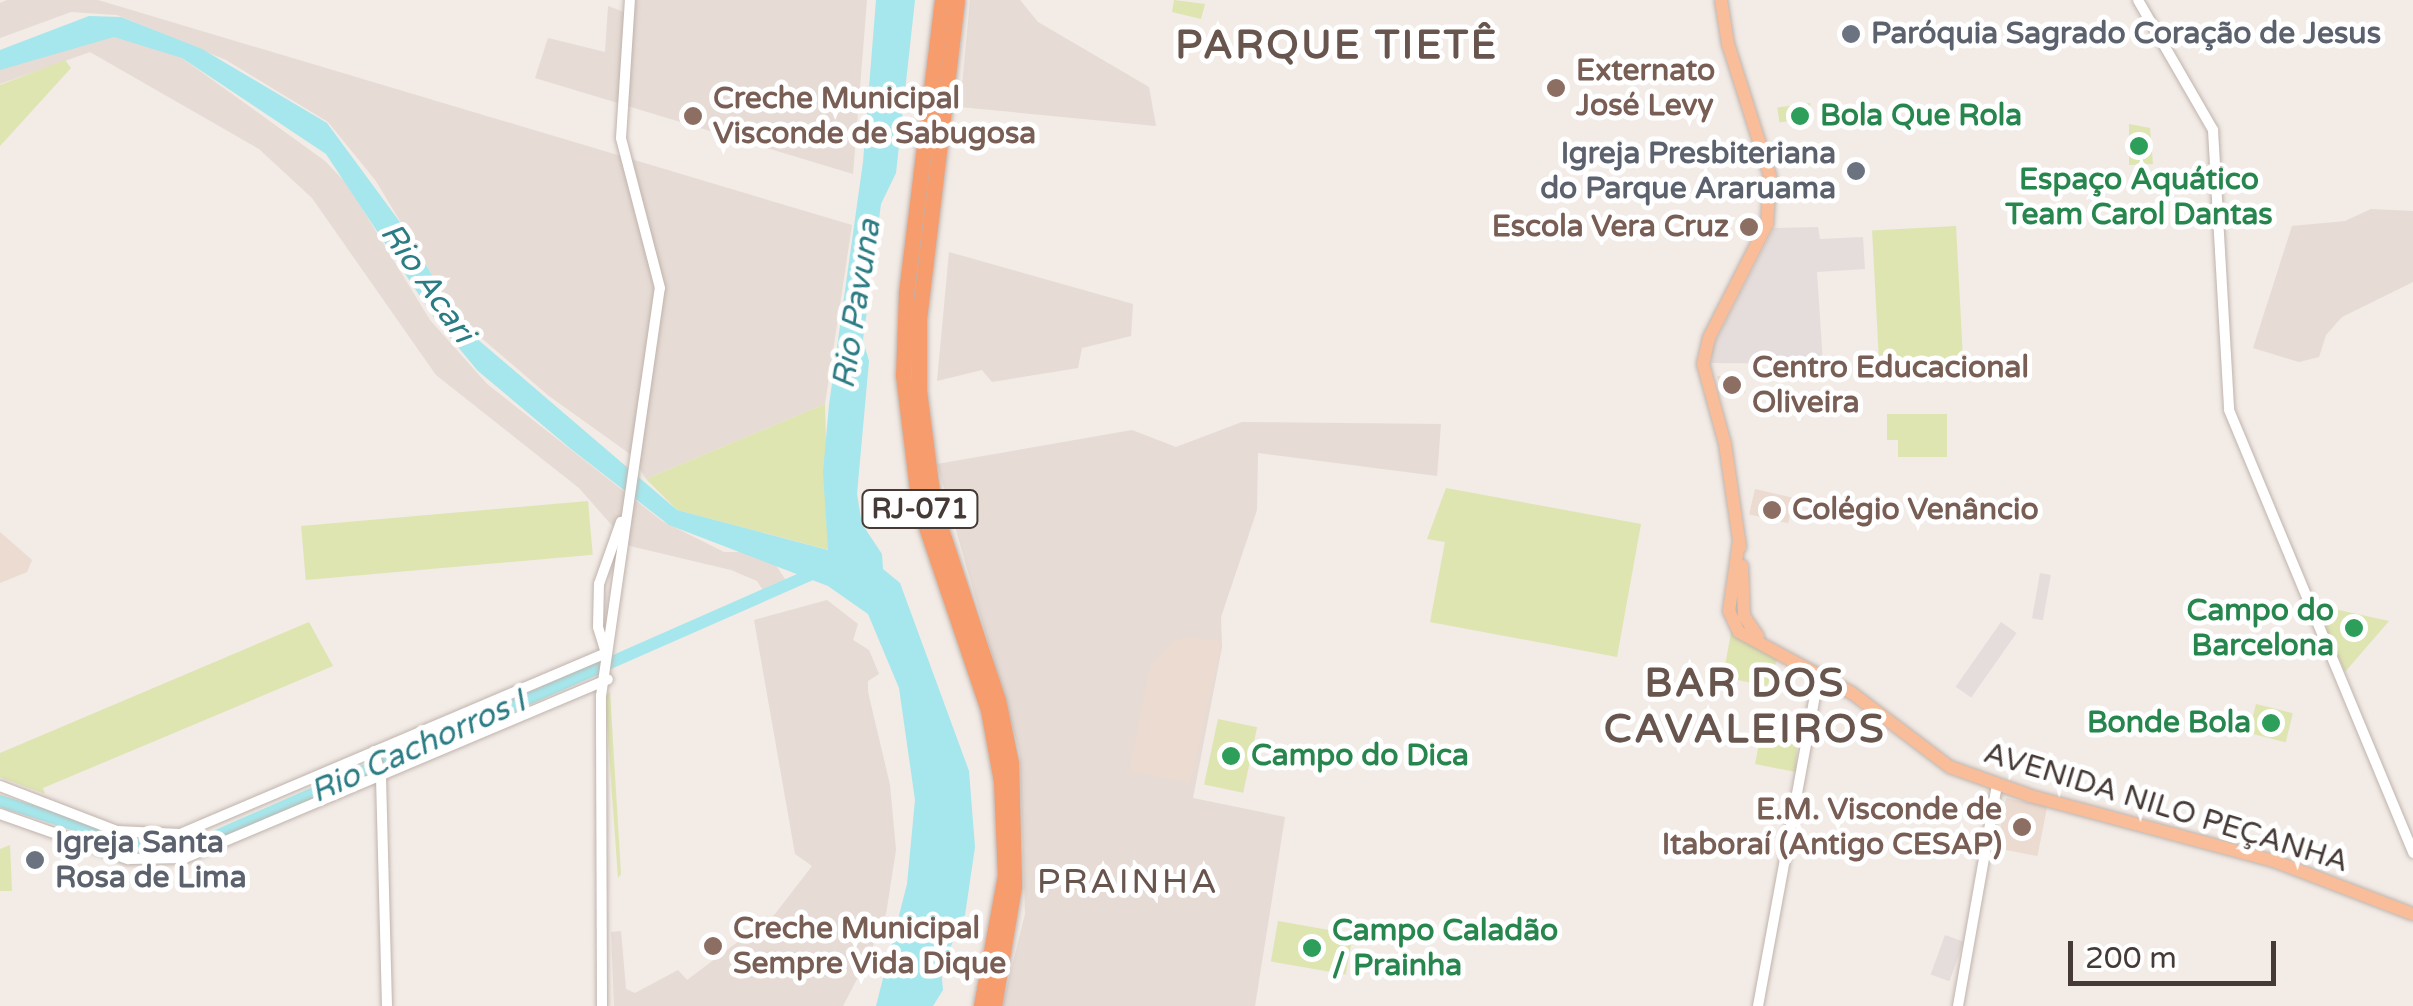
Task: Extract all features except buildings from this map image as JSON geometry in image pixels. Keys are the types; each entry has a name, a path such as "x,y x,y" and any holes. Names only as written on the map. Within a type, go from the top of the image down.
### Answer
{"highway":[{"name":"RJ-071","path":"942,0 903,375 920,506 988,710 1004,803 1005,875 981,1006"},
{"name":"RJ-071","path":"957,0 918,317 918,390 934,508 998,700 1011,763 1014,886 994,1006"}],"main road":[{"name":"AVENIDA NILO PEÇANHA","path":"1721,0 1770,191 1754,254 1704,349 1740,541 1736,591 1748,625 1767,646 1820,674 1950,767 1997,785 2274,861 2411,912"}],"street":[{"path":"602,1006 601,696 608,666 598,627 599,584 624,517 660,288 621,138 630,0"},
{"path":"2138,0 2213,130 2231,417 2413,853"},
{"path":"0,814 124,833 180,834 375,754 608,666"},
{"path":"0,786 57,822 128,859 168,861 380,774 608,666"},
{"path":"1758,1006 1820,674"},
{"path":"375,754 380,774 387,1006"},
{"path":"1958,1006 1997,785"}],"shaded area":[{"path":"98,0 852,225 825,404 646,479 630,454 549,396 458,318 376,181 328,122 226,60 117,15 71,12 0,38 0,3"},
{"path":"635,0 867,0 853,174 535,78 548,38 605,52 608,6 632,15"},
{"path":"970,0 1020,0 1038,22 1149,87 1156,126 960,107"},
{"path":"86,34 137,38 182,58 325,161 347,184 430,320 487,384 662,521 724,552 756,552 775,564 791,588 769,599 757,581 731,570 630,546 579,488 436,375 312,198 259,149 90,52 0,84 0,66"},
{"path":"2371,209 2413,211 2413,282 2342,317 2326,335 2319,357 2299,362 2253,348 2292,226 2345,221"},
{"path":"1818,227 1820,239 1863,237 1865,269 1817,272 1823,364 1711,363 1712,348 1774,228"},
{"path":"949,252 1133,304 1131,336 1082,348 1078,368 992,382 982,370 937,381"},
{"name":"Centro Educacional Oliveira","path":"1717,376 1744,377 1745,393 1722,394"},
{"path":"1242,422 1441,424 1437,476 1258,453 1257,510 1221,617 1222,647 1193,798 1285,817 1255,1006 1002,1006 1025,914 1020,753 937,464 1132,430 1176,447"},
{"name":"Colégio Venâncio","path":"1755,489 1794,498 1788,523 1749,514"},
{"path":"0,532 32,560 27,572 0,583"},
{"path":"2040,573 2051,575 2043,620 2032,618"},
{"path":"827,600 858,624 853,640 869,650 879,674 868,681 868,692 890,785 896,850 886,914 843,1006 614,1006 611,932 621,931 626,989 635,993 678,970 687,980 775,914 812,866 795,854 754,620"},
{"path":"2001,622 2017,633 1971,698 1956,687"},
{"path":"1186,637 1218,640 1221,647 1190,783 1129,771 1150,666 1173,641"},
{"name":"E.M. Visconde de Itaboraí (Antigo CESAP)","path":"2006,798 2047,806 2037,856 1996,848"},
{"path":"1945,935 1964,942 1949,981 1931,974"}],"green space":[{"path":"1174,0 1205,4 1201,19 1172,12"},
{"path":"65,60 71,68 0,146 0,85"},
{"path":"1810,103 1812,118 1779,122 1777,108"},
{"name":"Espaço Aquático Team Carol Dantas","path":"2129,124 2150,128 2153,164 2129,165"},
{"path":"1956,226 1963,360 1879,364 1872,230"},
{"path":"825,404 829,550 677,510 646,479"},
{"path":"1887,414 1947,414 1947,457 1898,457 1898,440 1887,440"},
{"path":"1446,488 1641,524 1617,657 1430,622 1445,542 1427,539"},
{"path":"588,501 593,555 306,580 301,526"},
{"path":"2316,605 2389,621 2345,672"},
{"path":"309,622 333,666 43,788 45,794 0,777 0,753"},
{"path":"1732,627 1779,655 1767,686 1723,677"},
{"path":"610,692 621,874 618,878 605,696"},
{"name":"Bonde Bola","path":"2256,704 2293,713 2286,742 2249,733"},
{"name":"Campo do Dica","path":"1218,719 1257,727 1243,793 1204,785"},
{"path":"1760,739 1797,745 1796,772 1755,764"},
{"path":"10,845 12,891 0,891 0,849"},
{"name":"Campo Caladão / Prainha","path":"1278,921 1353,934 1346,975 1271,961"}],"water":[{"path":"876,0 915,0 896,173 881,204 863,340 869,361 857,494 862,524 882,554 883,569 900,583 969,771 975,847 965,915 941,968 943,990 933,1006 876,1006 907,884 915,800 899,688 868,614 828,586 669,525 571,449 478,371 437,322 326,154 182,58 114,37 0,70 0,50 89,16 121,17 202,49 327,123 405,229 462,326 677,510 828,550 823,472 863,162"}],"waterway":[{"name":"Rio Cachorros I","path":"0,801 144,847 205,841 819,571"}],"place":[{"name":"Paróquia Sagrado Coração de Jesus","path":"1851,34"},
{"name":"Externato José Levy","path":"1556,88"},
{"name":"Creche Municipal Visconde de Sabugosa","path":"693,116"},
{"name":"Bola Que Rola","path":"1800,116"},
{"name":"Espaço Aquático Team Carol Dantas","path":"2139,146"},
{"name":"Igreja Presbiteriana do Parque Araruama","path":"1856,171"},
{"name":"Escola Vera Cruz","path":"1749,227"},
{"name":"Centro Educacional Oliveira","path":"1732,385"},
{"name":"Colégio Venâncio","path":"1772,510"},
{"name":"Campo do Barcelona","path":"2354,628"},
{"name":"Bonde Bola","path":"2271,723"},
{"name":"Campo do Dica","path":"1231,756"},
{"name":"E.M. Visconde de Itaboraí (Antigo CESAP)","path":"2022,827"},
{"name":"Igreja Santa Rosa de Lima","path":"35,860"},
{"name":"Creche Municipal Sempre Vida Dique","path":"713,946"},
{"name":"Campo Caladão / Prainha","path":"1312,948"}],"district":[{"name":"PARQUE TIETÊ","path":"1337,45"},
{"name":"BAR DOS CAVALEIROS","path":"1745,706"},
{"name":"PRAINHA","path":"1128,882"}],"water label":[{"name":"Rio Acari","path":"427,283"},
{"name":"Rio Pavuna","path":"857,304"}]}
